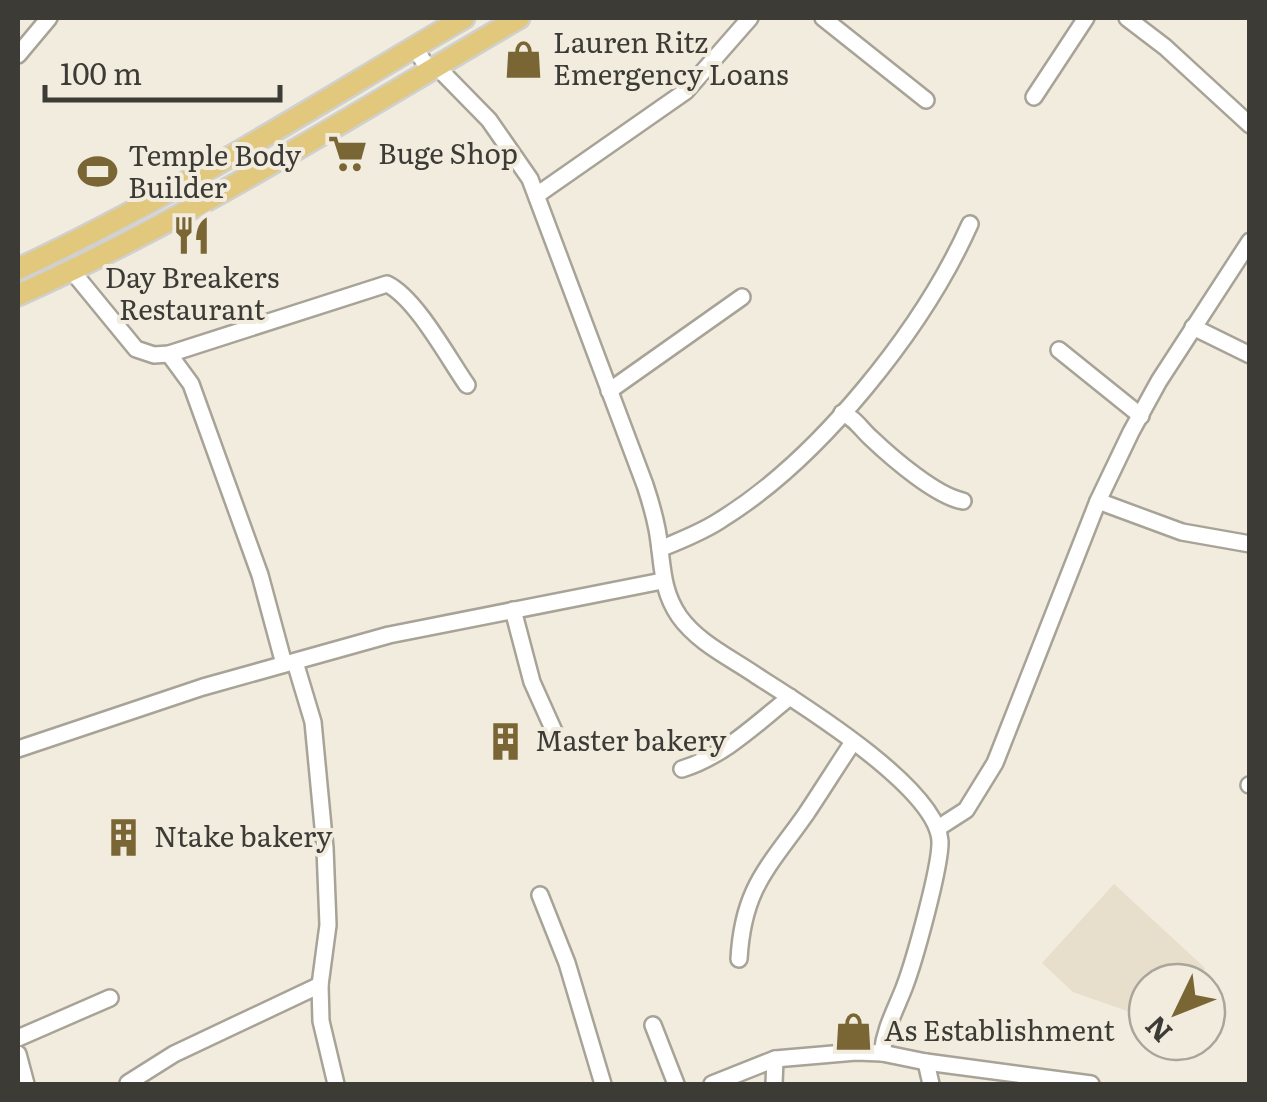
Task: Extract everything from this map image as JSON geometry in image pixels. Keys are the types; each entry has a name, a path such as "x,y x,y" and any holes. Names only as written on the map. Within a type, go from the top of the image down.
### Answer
{"main road":[{"path":"18,269 197,176 463,18"},
{"path":"18,295 72,271 274,162 519,18"}],"street":[{"path":"18,55 49,18"},
{"path":"463,18 475,43"},
{"path":"537,195 686,91 750,18"},
{"path":"823,18 926,100"},
{"path":"1034,96 1086,18"},
{"path":"1127,18 1250,125"},
{"path":"414,47 430,72 440,70 489,120 517,158 537,195 649,497 660,549 662,582 677,613 700,639 853,742 916,796 938,828 939,855 903,990 886,1028 882,1053"},
{"path":"660,549 712,525 744,504 787,468 842,412 896,350 950,268 970,224"},
{"path":"938,828 966,810 995,763 1098,501 1140,416 1193,327 1242,267 1250,241"},
{"path":"72,271 136,348 154,355 168,354 387,284 397,289 467,385"},
{"path":"608,391 742,297"},
{"path":"1193,327 1250,356"},
{"path":"1059,350 1140,416"},
{"path":"168,354 191,384 312,722 325,848 328,925 320,984 322,1032 336,1084"},
{"path":"842,412 927,482 950,498 963,501"},
{"path":"1098,501 1182,532 1250,544"},
{"path":"18,750 135,709 389,635 662,582"},
{"path":"513,610 532,682 554,730"},
{"path":"682,769 726,748 790,697"},
{"path":"739,959 741,930 762,872 853,742"},
{"path":"540,895 567,963 603,1084"},
{"path":"128,1083 207,1038 320,984"},
{"path":"18,1038 110,998"},
{"path":"653,1025 676,1084"},
{"path":"712,1084 775,1060 856,1052 1091,1084"},
{"path":"18,1054 26,1084"},
{"path":"774,1084 775,1060"},
{"path":"926,1062 931,1084"}],"shaded area":[{"path":"1114,884 1198,962 1127,962 1127,1011 1073,992 1042,963"}],"place":[{"name":"Lauren Ritz Emergency Loans","path":"523,59"},
{"name":"Buge Shop","path":"348,154"},
{"name":"Temple Body Builder","path":"98,172"},
{"name":"Day Breakers Restaurant","path":"192,235"},
{"name":"Master bakery","path":"505,741"},
{"name":"Ntake bakery","path":"124,837"},
{"name":"As Establishment","path":"854,1031"}]}
